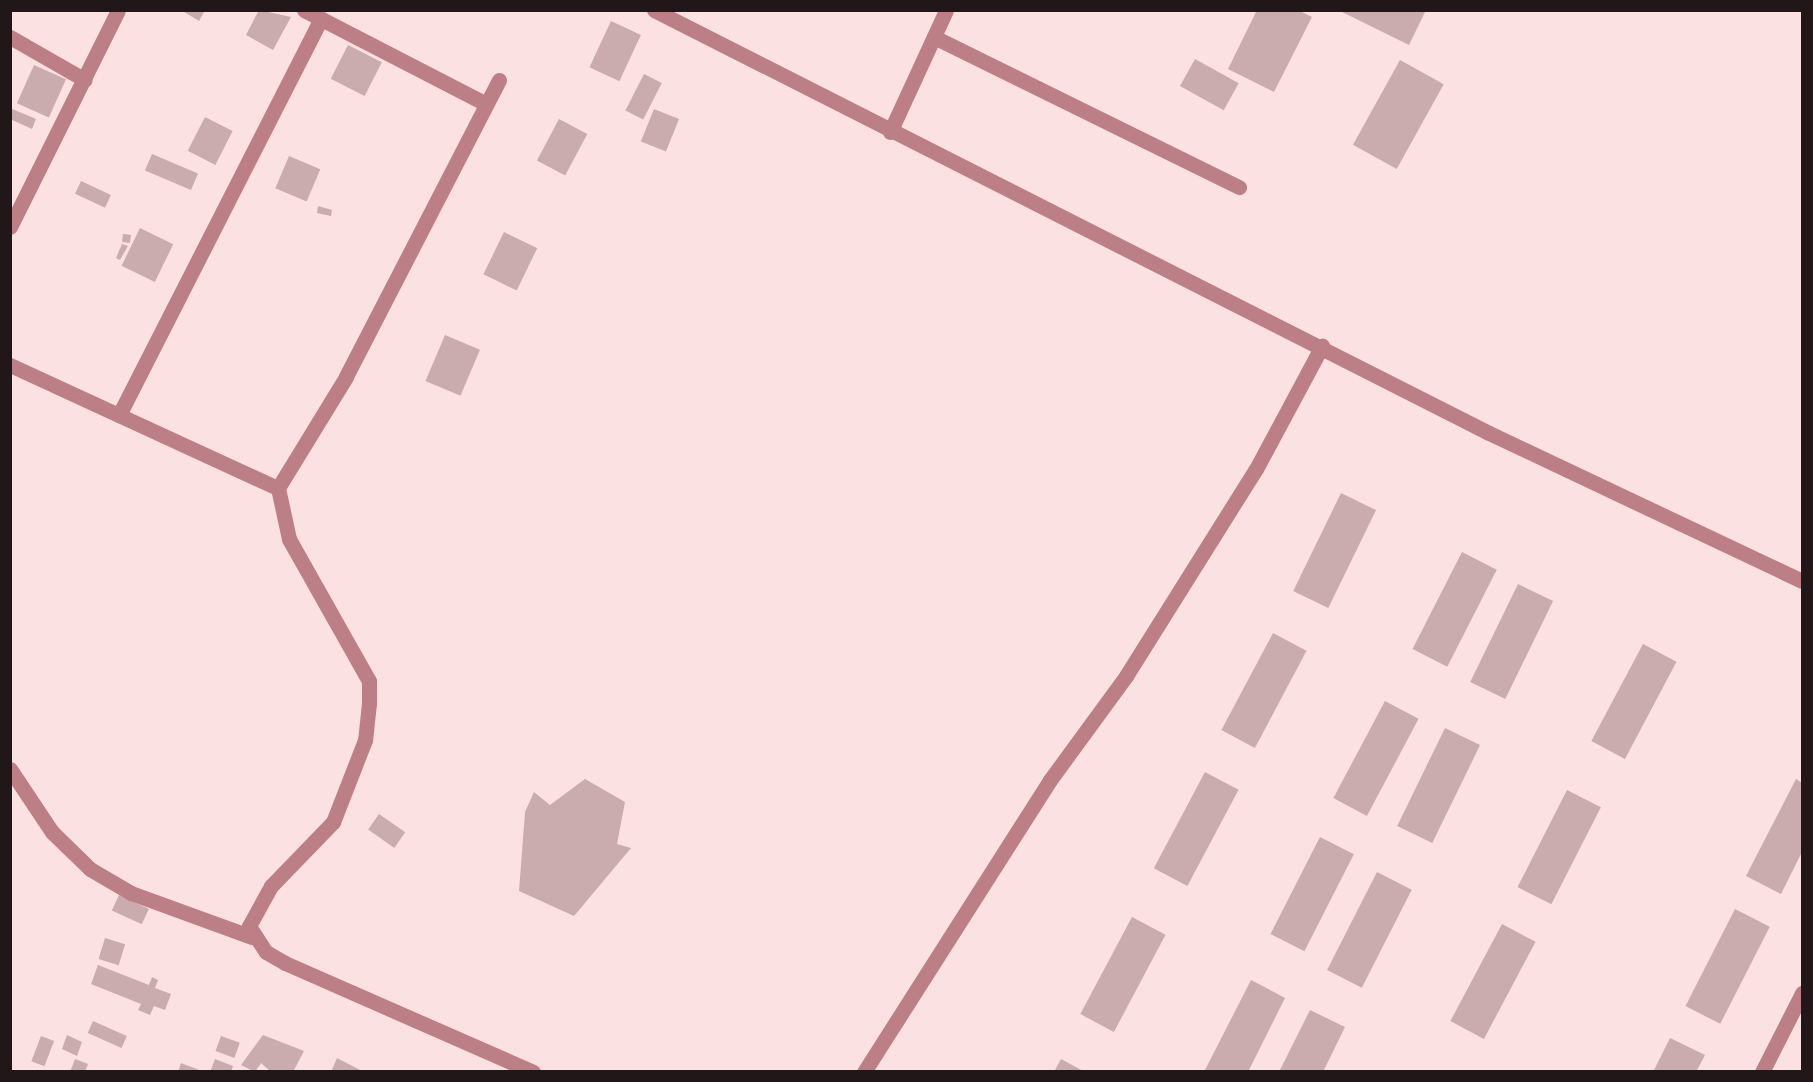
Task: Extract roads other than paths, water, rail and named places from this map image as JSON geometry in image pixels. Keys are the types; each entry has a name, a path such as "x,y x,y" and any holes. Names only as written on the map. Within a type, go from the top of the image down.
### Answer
{"street":[{"path":"10,227 118,10"},
{"path":"304,10 486,104"},
{"path":"654,10 890,132 1322,346 1489,433 1803,581"},
{"path":"890,132 946,10"},
{"path":"119,415 321,19"},
{"path":"933,37 1239,187"},
{"path":"10,38 85,80"},
{"path":"252,936 252,915 261,898 333,822 365,740 369,703 369,681 289,539 278,488 346,377 499,80"},
{"path":"864,1071 1050,780 1132,666 1256,469 1322,346"},
{"path":"10,365 278,488"},
{"path":"10,769 52,832 90,869 131,893 252,936 266,952 324,982 533,1071"},
{"path":"1762,1071 1803,993"}]}
